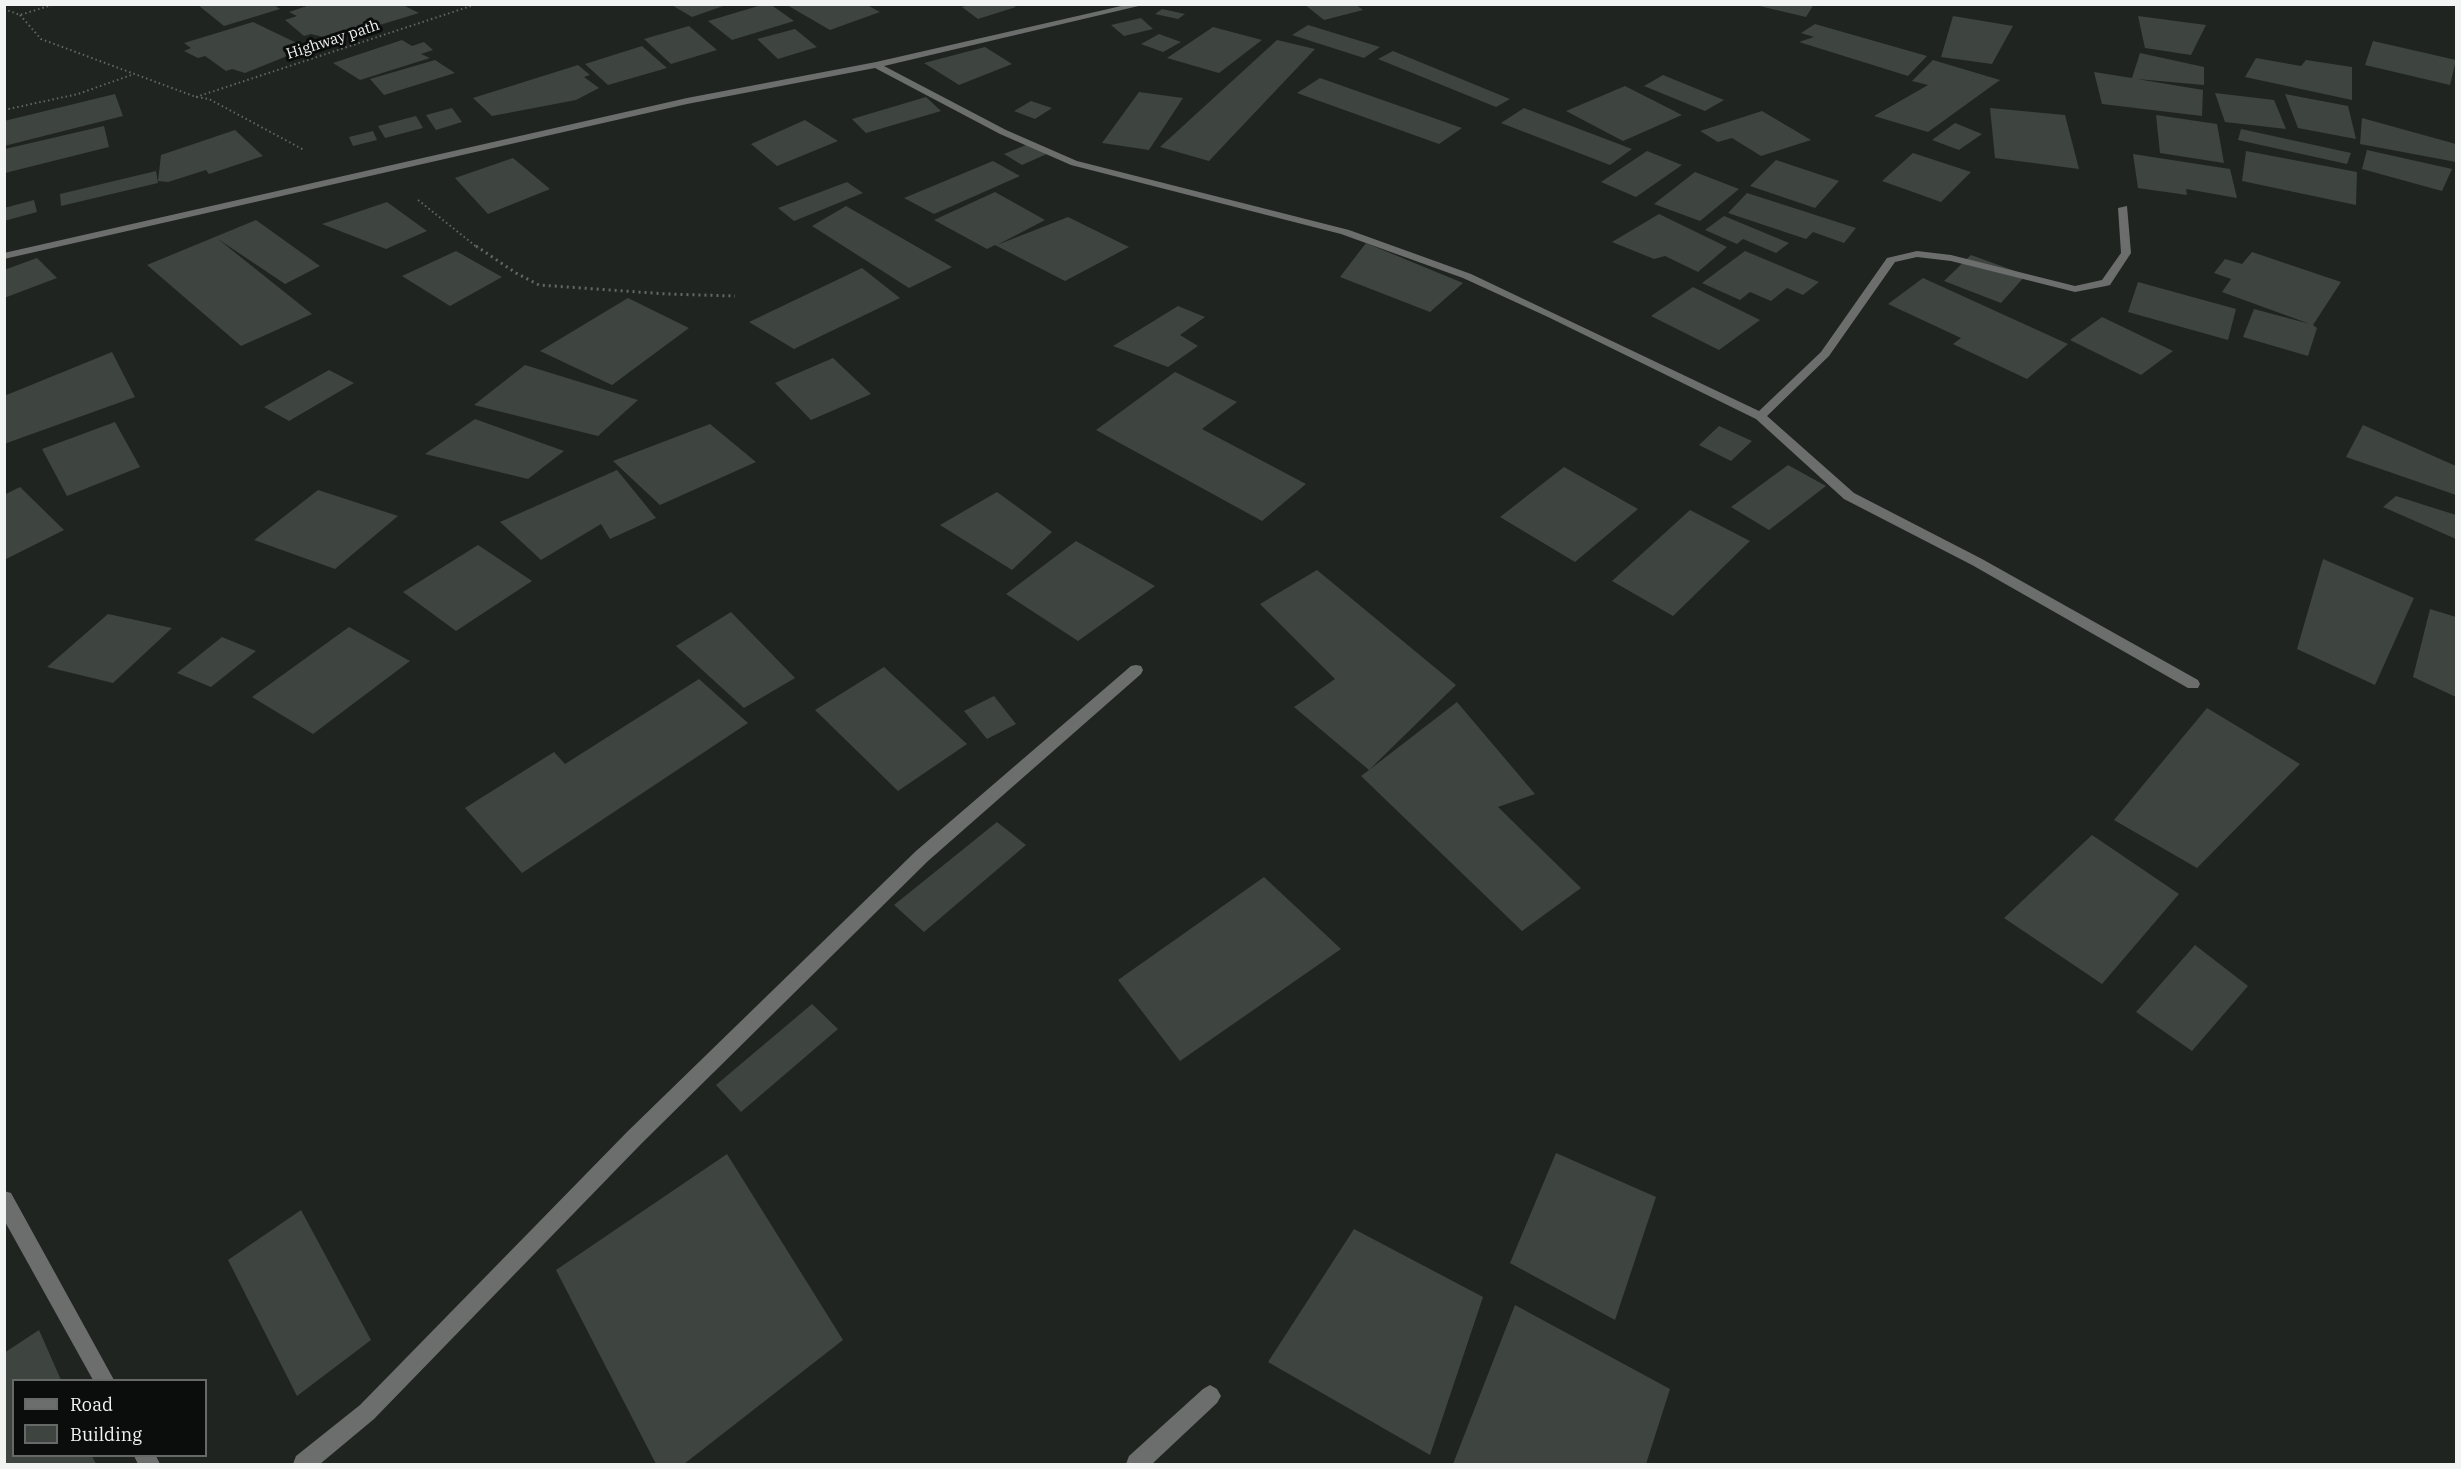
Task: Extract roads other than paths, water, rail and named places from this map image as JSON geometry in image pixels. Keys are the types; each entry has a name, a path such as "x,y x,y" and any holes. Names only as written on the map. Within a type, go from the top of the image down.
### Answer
{"street":[{"path":"4,256 687,101 876,65 1143,4"},
{"path":"876,65 993,128 1074,163 1345,232 1429,261 1552,315 1760,416 1849,496 1977,562 2193,684"},
{"path":"1760,416 1825,354 1891,260 1917,254 1951,258 2074,290 2106,283 2126,253 2123,208"},
{"path":"304,1464 367,1412 644,1129 922,856 1136,670"},
{"path":"4,1200 103,1379"},
{"path":"1137,1464 1210,1396"}]}
